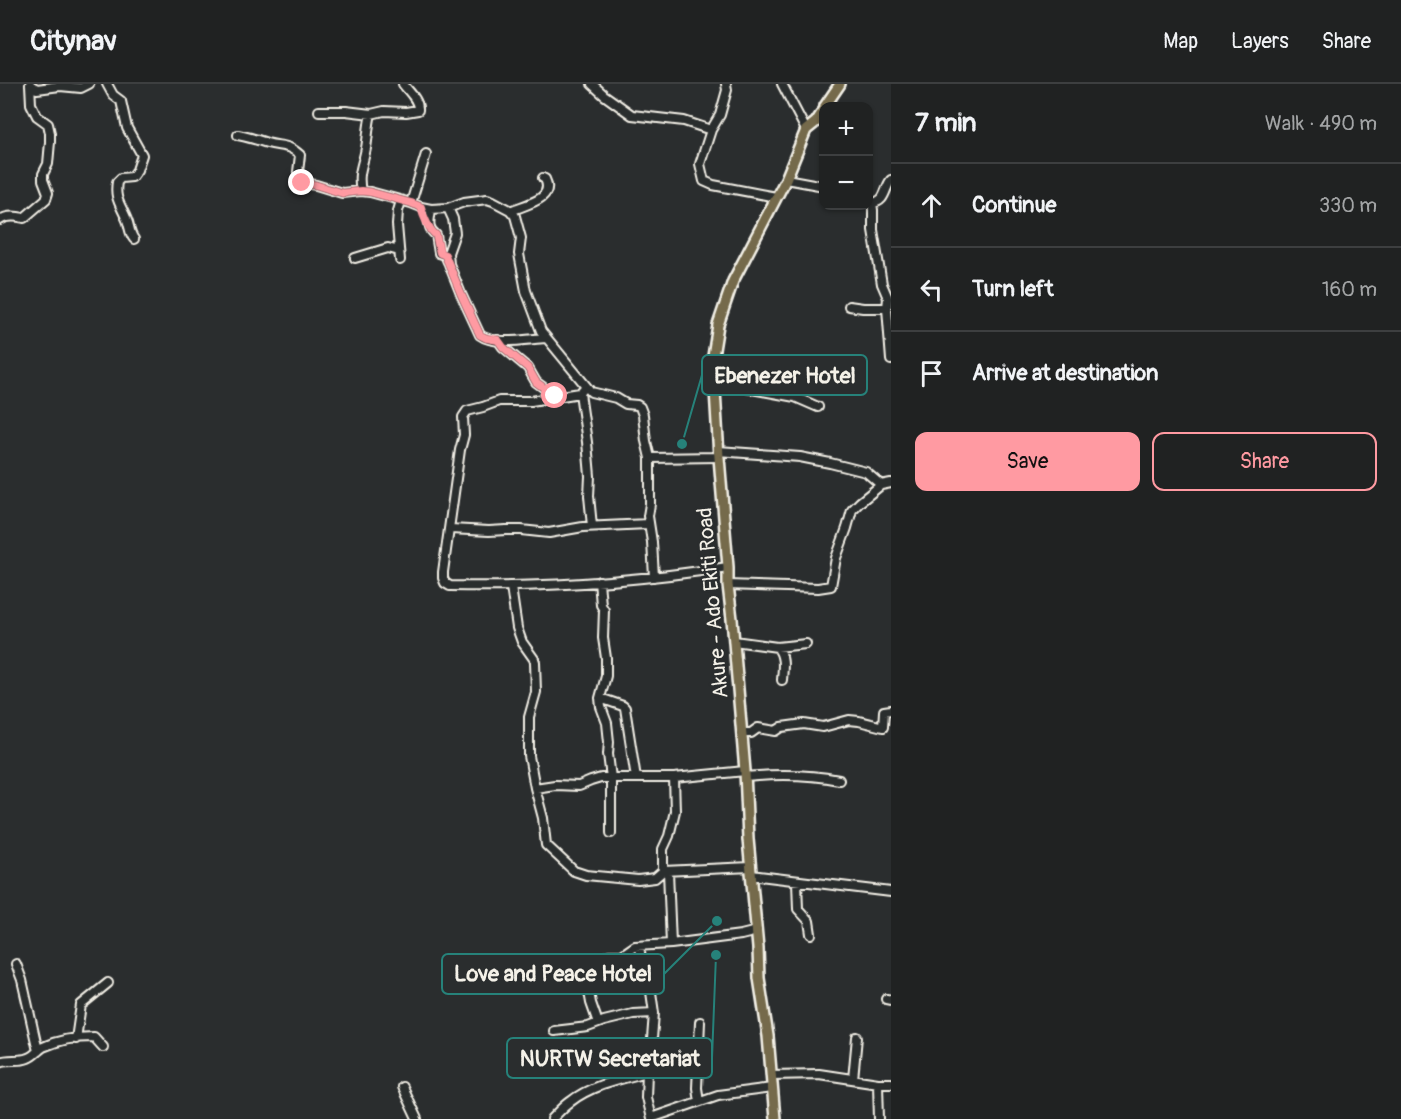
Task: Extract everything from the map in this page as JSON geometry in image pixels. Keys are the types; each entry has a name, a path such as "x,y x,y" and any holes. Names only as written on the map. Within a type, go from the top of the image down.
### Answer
{"main road":[{"name":"Akure - Ado Ekiti Road","path":"828,102 840,84"},
{"name":"Akure - Ado Ekiti Road","path":"775,1119 768,1036 759,978 745,774 718,454 713,356 718,325 733,281 786,179 806,130 819,117"}],"street":[{"path":"30,85 37,89 60,86 81,88 89,84"},
{"path":"107,84 113,95 121,101 127,128 142,155 132,177 121,178 117,182 116,190 117,199 134,239"},
{"path":"319,111 371,114 384,111 418,110 417,102 403,84"},
{"path":"592,84 632,115 684,121 711,130"},
{"path":"726,84 727,90 720,115 711,130 700,164 704,181 713,185 776,197"},
{"path":"782,84 806,130"},
{"path":"0,219 15,216 24,218 46,199 48,193 43,174 48,164 50,133 48,124 36,116 31,104 30,85"},
{"path":"361,191 360,170 371,114"},
{"path":"238,135 286,145 298,153 300,155 298,177 302,183 342,193 361,191 384,195 431,209 448,208 471,201 490,199 512,212 521,238 519,254 526,291 541,331 560,354 583,390 592,526"},
{"path":"411,203 426,154"},
{"path":"512,212 546,194 548,182 543,178"},
{"path":"786,179 819,185"},
{"path":"873,202 876,203 883,199 891,180"},
{"path":"400,260 398,215 401,201"},
{"path":"421,207 423,217 436,235 440,253 445,255 480,335 498,340 545,338"},
{"path":"448,208 452,213 454,233 449,249 449,264"},
{"path":"428,224 431,209"},
{"path":"872,210 882,284 888,298 891,360"},
{"path":"355,258 388,248 399,251"},
{"path":"849,306 887,308"},
{"path":"498,340 528,368 536,382 555,396"},
{"path":"713,382 795,397 818,407"},
{"path":"654,577 651,533 648,524 650,458 640,406 626,404 616,398 583,390 531,401 499,401 465,412 462,421 464,435 443,572 445,583 450,586 511,587 599,581 654,577 674,575 728,567"},
{"path":"650,458 718,454 800,457 866,472 881,485"},
{"path":"728,585 818,588 831,586 836,558 852,510 881,485 891,483"},
{"path":"450,529 520,530 549,533 570,528 648,524"},
{"path":"599,581 601,604 604,610 603,638 606,658 606,676 600,707 607,723 611,778 611,833"},
{"path":"511,587 517,628 522,642 535,662 536,692 529,717 529,756 543,818 546,845 574,871 594,877 638,880 655,878 666,871 751,871 797,881 891,892"},
{"path":"734,641 777,646 806,644"},
{"path":"777,646 783,659 783,680"},
{"path":"600,698 625,708 636,778"},
{"path":"741,733 751,733 758,728 776,731 782,727 804,724 823,727 849,720 883,728 884,711 891,710"},
{"path":"535,788 555,785 579,786 595,779 745,774 806,776 839,780"},
{"path":"671,944 663,849 669,836 675,811 674,778"},
{"path":"797,881 798,909 808,921 812,934"},
{"path":"598,1023 587,981 600,978 603,960 606,956 622,955 631,948 639,946 671,944 756,931"},
{"path":"639,946 654,1013 646,1097 651,1119 718,1095 772,1088"},
{"path":"16,964 22,980 38,1051"},
{"path":"76,1039 81,1005 108,983"},
{"path":"554,1031 588,1027 633,1014 654,1013"},
{"path":"699,1101 697,1088 700,1022"},
{"path":"0,1062 8,1059 27,1059 44,1047 76,1039 94,1037 103,1047"},
{"path":"853,1079 857,1037"},
{"path":"552,1119 567,1103 597,1087 647,1072"},
{"path":"771,1075 819,1074 891,1083"},
{"path":"878,1083 879,1119"},
{"path":"402,1087 417,1119"}],"place":[{"name":"Ebenezer Hotel","path":"682,444"},
{"name":"Love and Peace Hotel","path":"717,921"},
{"name":"NURTW Secretariat","path":"716,955"}],"route":[{"path":"302,183 342,193 370,192 421,207 423,217 436,235 440,254 445,255 480,335 498,340 531,371 536,382 555,396"}]}
